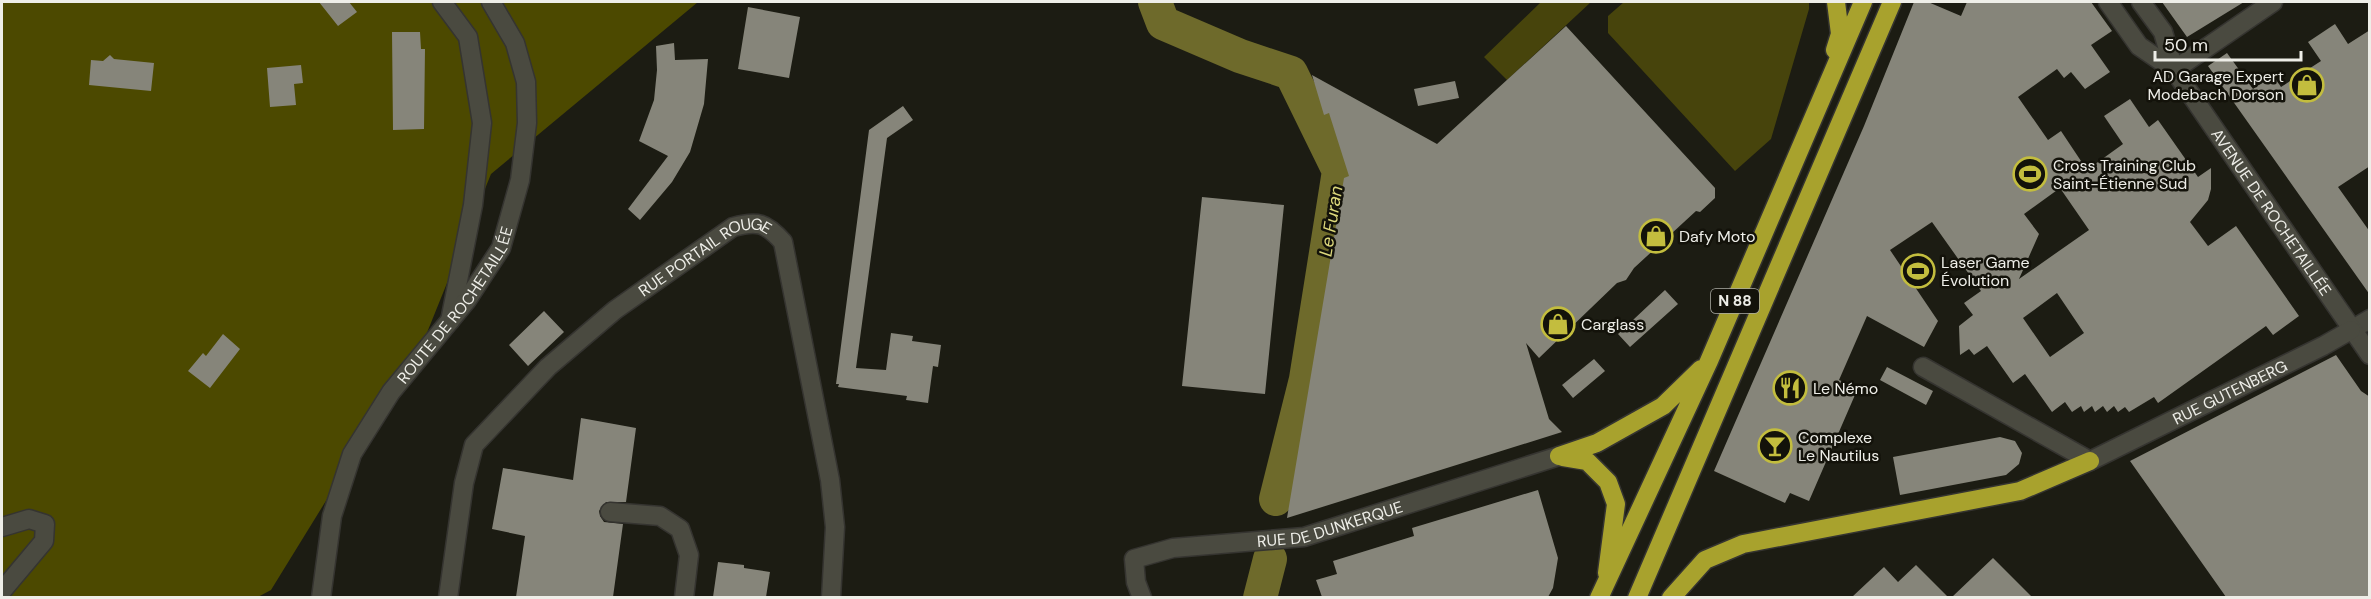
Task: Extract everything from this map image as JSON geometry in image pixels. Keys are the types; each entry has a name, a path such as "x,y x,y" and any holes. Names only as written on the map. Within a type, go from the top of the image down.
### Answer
{"highway":[{"path":"1821,99 1840,34 1836,2"},
{"name":"N 88","path":"1602,591 1709,361 1863,2"},
{"name":"N 88","path":"1637,597 1892,2"},
{"path":"1558,456 1597,443 1663,406 1709,361"},
{"path":"1558,456 1587,461 1608,482 1616,504 1602,591"},
{"path":"1671,597 1705,560 1743,544 2020,491 2090,461"}],"street":[{"path":"441,2 468,37 482,123 473,205 450,321"},
{"name":"ROUTE DE ROCHETAILLÉE","path":"321,597 332,516 352,454 391,392 450,321 501,248 520,180 526,134 525,82 515,43 491,2"},
{"name":"AVENUE DE ROCHETAILLÉE","path":"2108,2 2139,45 2174,70"},
{"name":"AVENUE DE ROCHETAILLÉE","path":"2141,2 2163,32 2174,70 2370,355"},
{"path":"2174,70 2273,2"},
{"name":"RUE PORTAIL ROUGE","path":"448,597 464,483 474,445 548,367 615,310 733,227 752,222 771,228 783,242 830,480 835,527 831,597"},
{"name":"RUE GUTENBERG","path":"2090,461 2323,346 2370,319"},
{"path":"1923,367 2090,461"},
{"name":"RUE DE DUNKERQUE","path":"1142,597 1136,582 1134,559 1173,548 1304,537 1558,456"},
{"path":"610,512 660,516 680,529 689,555 684,597"},
{"path":"2,527 29,519 45,524 44,541 2,591"}],"shaded area":[{"path":"2,2 698,2 491,174 422,345 271,590 256,598 2,597"},
{"path":"1541,2 1591,2 1507,80 1484,57"},
{"path":"1624,2 1809,2 1809,9 1771,139 1735,171 1608,33 1608,16"}],"building":[{"path":"319,2 349,2 357,12 338,26"},
{"path":"1914,2 1928,2 1961,16 1967,2 2091,2 2112,31 2091,45 2110,72 2085,89 2071,72 2064,78 2057,69 2018,97 2048,140 2061,131 2087,170 2123,144 2104,116 2130,99 2149,127 2158,120 2198,177 2211,168 2211,189 2208,200 2190,222 2208,246 2236,226 2299,316 2273,335 2266,326 2158,403 2154,397 2129,412 2125,407 2118,412 2114,406 2107,412 2103,406 2095,412 2092,406 2084,412 2081,406 2072,412 2065,402 2052,412 2025,374 2013,383 1987,346 1974,355 1969,349 1960,355 1959,326 1973,315 1964,303 1981,291 1932,222 1890,250 1938,321 1924,347 1867,316 1839,380 1858,388 1809,501 1790,493 1785,503 1714,471 1864,126","holes":["2060,188 2089,230 2019,279 2039,234 2024,214","2057,293 2084,333 2050,357 2023,318"]},
{"path":"2162,2 2244,2 2187,37"},
{"path":"748,7 800,17 789,78 738,69"},
{"path":"2335,24 2348,44 2370,30 2370,166 2338,187 2370,232 2370,295 2208,66 2227,53 2253,89 2273,75 2281,87 2321,61 2308,42"},
{"path":"1566,26 1715,188 1715,198 1700,212 1696,211 1634,268 1626,280 1617,283 1539,358 1526,343 1549,419 1562,432 1287,518 1344,178 1349,176 1329,113 1324,115 1312,75 1437,144"},
{"path":"392,32 420,32 421,49 425,49 424,129 393,130"},
{"path":"674,43 675,60 708,59 704,104 690,152 672,182 640,220 628,209 668,156 639,141 654,100 657,70 656,46"},
{"path":"110,55 114,59 154,63 151,91 89,85 91,60 103,61"},
{"path":"301,65 303,83 294,84 296,105 270,107 267,68"},
{"path":"1455,81 1459,98 1418,106 1414,89"},
{"path":"903,106 913,120 887,138 856,368 886,370 891,333 913,336 912,341 941,345 938,367 933,366 928,403 906,400 907,396 838,387 839,384 836,384 869,130"},
{"path":"1202,197 1284,205 1265,394 1182,386"},
{"path":"1665,290 1678,304 1630,347 1618,334"},
{"path":"544,311 564,332 528,366 509,345"},
{"path":"223,334 240,349 210,388 188,371 203,353 206,356"},
{"path":"2336,355 2361,391 2370,397 2370,597 2226,597 2130,461"},
{"path":"1594,359 1605,371 1573,398 1562,385"},
{"path":"1887,367 1933,391 1926,405 1880,380"},
{"path":"581,418 636,428 626,502 606,502 599,511 604,522 623,524 613,597 516,597 525,536 492,529 503,468 573,480"},
{"path":"2000,437 2015,441 2022,453 2019,464 2006,475 1900,495 1893,457"},
{"path":"1538,490 1558,558 1553,588 1548,597 1322,597 1316,580 1337,574 1333,561 1414,536 1412,528"},
{"path":"1993,558 2032,597 1952,597"},
{"path":"718,562 744,565 744,568 770,572 766,597 713,597"},
{"path":"1916,565 1948,597 1852,597 1884,567 1898,582"}],"waterway":[{"name":"Le Furan","path":"1155,2 1163,23 1240,56 1291,73 1339,171 1306,379 1276,499"},
{"name":"Le Furan","path":"1260,598 1270,559"}],"place":[{"name":"AD Garage Expert Modebach Dorson","path":"2307,85"},
{"name":"Cross Training Club Saint-Étienne Sud","path":"2030,174"},
{"name":"Dafy Moto","path":"1656,236"},
{"name":"Laser Game Évolution","path":"1918,271"},
{"name":"Carglass","path":"1558,324"},
{"name":"Le Némo","path":"1790,388"},
{"name":"Complexe Le Nautilus","path":"1775,446"}]}
